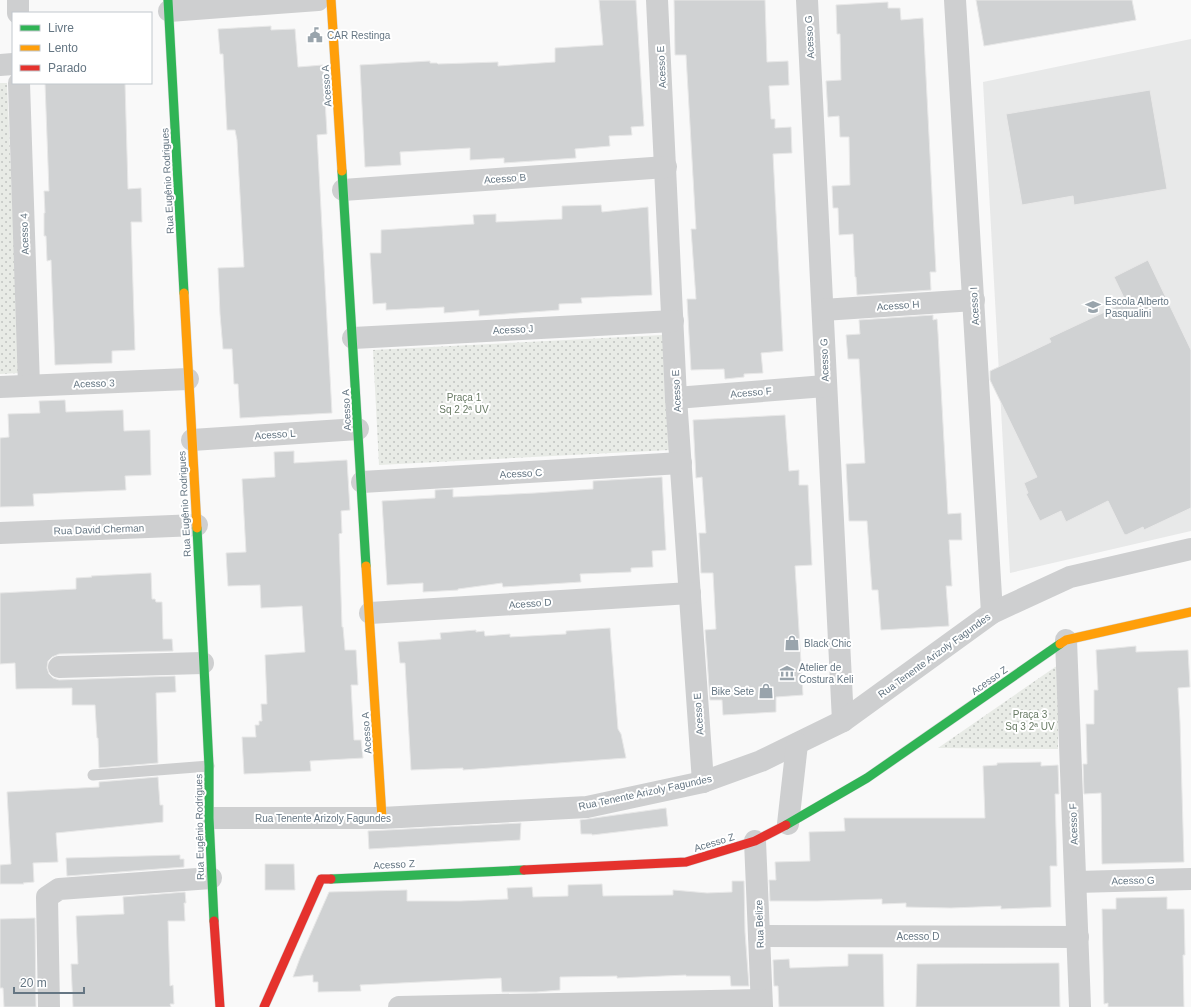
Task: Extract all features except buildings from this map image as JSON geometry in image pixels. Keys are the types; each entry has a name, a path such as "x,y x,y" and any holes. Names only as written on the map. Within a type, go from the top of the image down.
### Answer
{"street":[{"path":"18,0 18,12"},
{"path":"168,5 318,0"},
{"name":"Acesso A","path":"332,0 382,818"},
{"name":"Acesso E","path":"657,0 676,398 703,782"},
{"name":"Acesso G","path":"807,0 823,310 825,386 843,721"},
{"name":"Acesso I","path":"955,0 992,613"},
{"name":"Rua Eugênio Rodrigues","path":"168,5 197,525 209,766 209,818 220,1007"},
{"path":"0,65 12,64"},
{"name":"Acesso 4","path":"19,84 29,386"},
{"name":"Acesso B","path":"343,190 666,167"},
{"name":"Acesso H","path":"823,310 974,300"},
{"name":"Acesso J","path":"353,338 673,321"},
{"name":"Acesso 3","path":"0,387 188,379"},
{"name":"Acesso F","path":"676,398 825,386"},
{"name":"Acesso L","path":"192,440 358,429"},
{"name":"Acesso C","path":"362,482 681,463"},
{"name":"Rua David Cherman","path":"0,533 197,525"},
{"name":"Rua Tenente Arizoly Fagundes","path":"209,818 382,818 587,807 703,782 761,761 843,721 992,613 1070,577 1191,549"},
{"name":"Acesso D","path":"370,613 690,593"},
{"name":"Acesso Z","path":"264,1007 321,879 686,862 755,841 788,824 867,778 1066,640 1191,612"},
{"name":"Acesso F","path":"1066,640 1080,1007"},
{"path":"59,667 203,663"},
{"path":"788,824 797,744"},
{"name":"Rua Belize","path":"755,841 762,1004"},
{"path":"49,1007 47,897 59,889 212,878"},
{"name":"Acesso G","path":"1076,882 1191,879"},
{"name":"Acesso D","path":"759,936 1078,937"},
{"path":"399,1007 762,1004"}],"lane":[{"path":"93,775 209,766"}],"shaded area":[{"name":"Escola Alberto Pasqualini","path":"1191,39 1191,531 1010,573 983,82"}],"green space":[{"path":"0,83 7,83 20,373 0,374"},
{"name":"Praça 1 Sq 2 2ª UV","path":"663,335 670,450 379,465 373,350"},
{"name":"Praça 3 Sq 3 2ª UV","path":"1058,665 1058,749 938,748"}],"traffic: fast":[{"path":"168,0 184,293"},
{"path":"342,171 366,566"},
{"path":"197,528 209,766 209,818 214,921"},
{"path":"786,825 867,778 1060,644"},
{"path":"331,879 524,870"}],"traffic: slow":[{"path":"331,0 342,171"},
{"path":"184,293 197,528"},
{"path":"366,566 382,818"},
{"path":"1060,644 1066,640 1191,612"}],"traffic: jam":[{"path":"524,870 686,862 755,841 786,825"},
{"path":"264,1007 321,879 331,879"},
{"path":"214,921 220,1007"}],"place":[{"name":"CAR Restinga","path":"315,35"},
{"name":"Escola Alberto Pasqualini","path":"1093,307"},
{"name":"Black Chic","path":"792,643"},
{"name":"Atelier de Costura Keli","path":"787,673"},
{"name":"Bike Sete","path":"766,691"}]}
